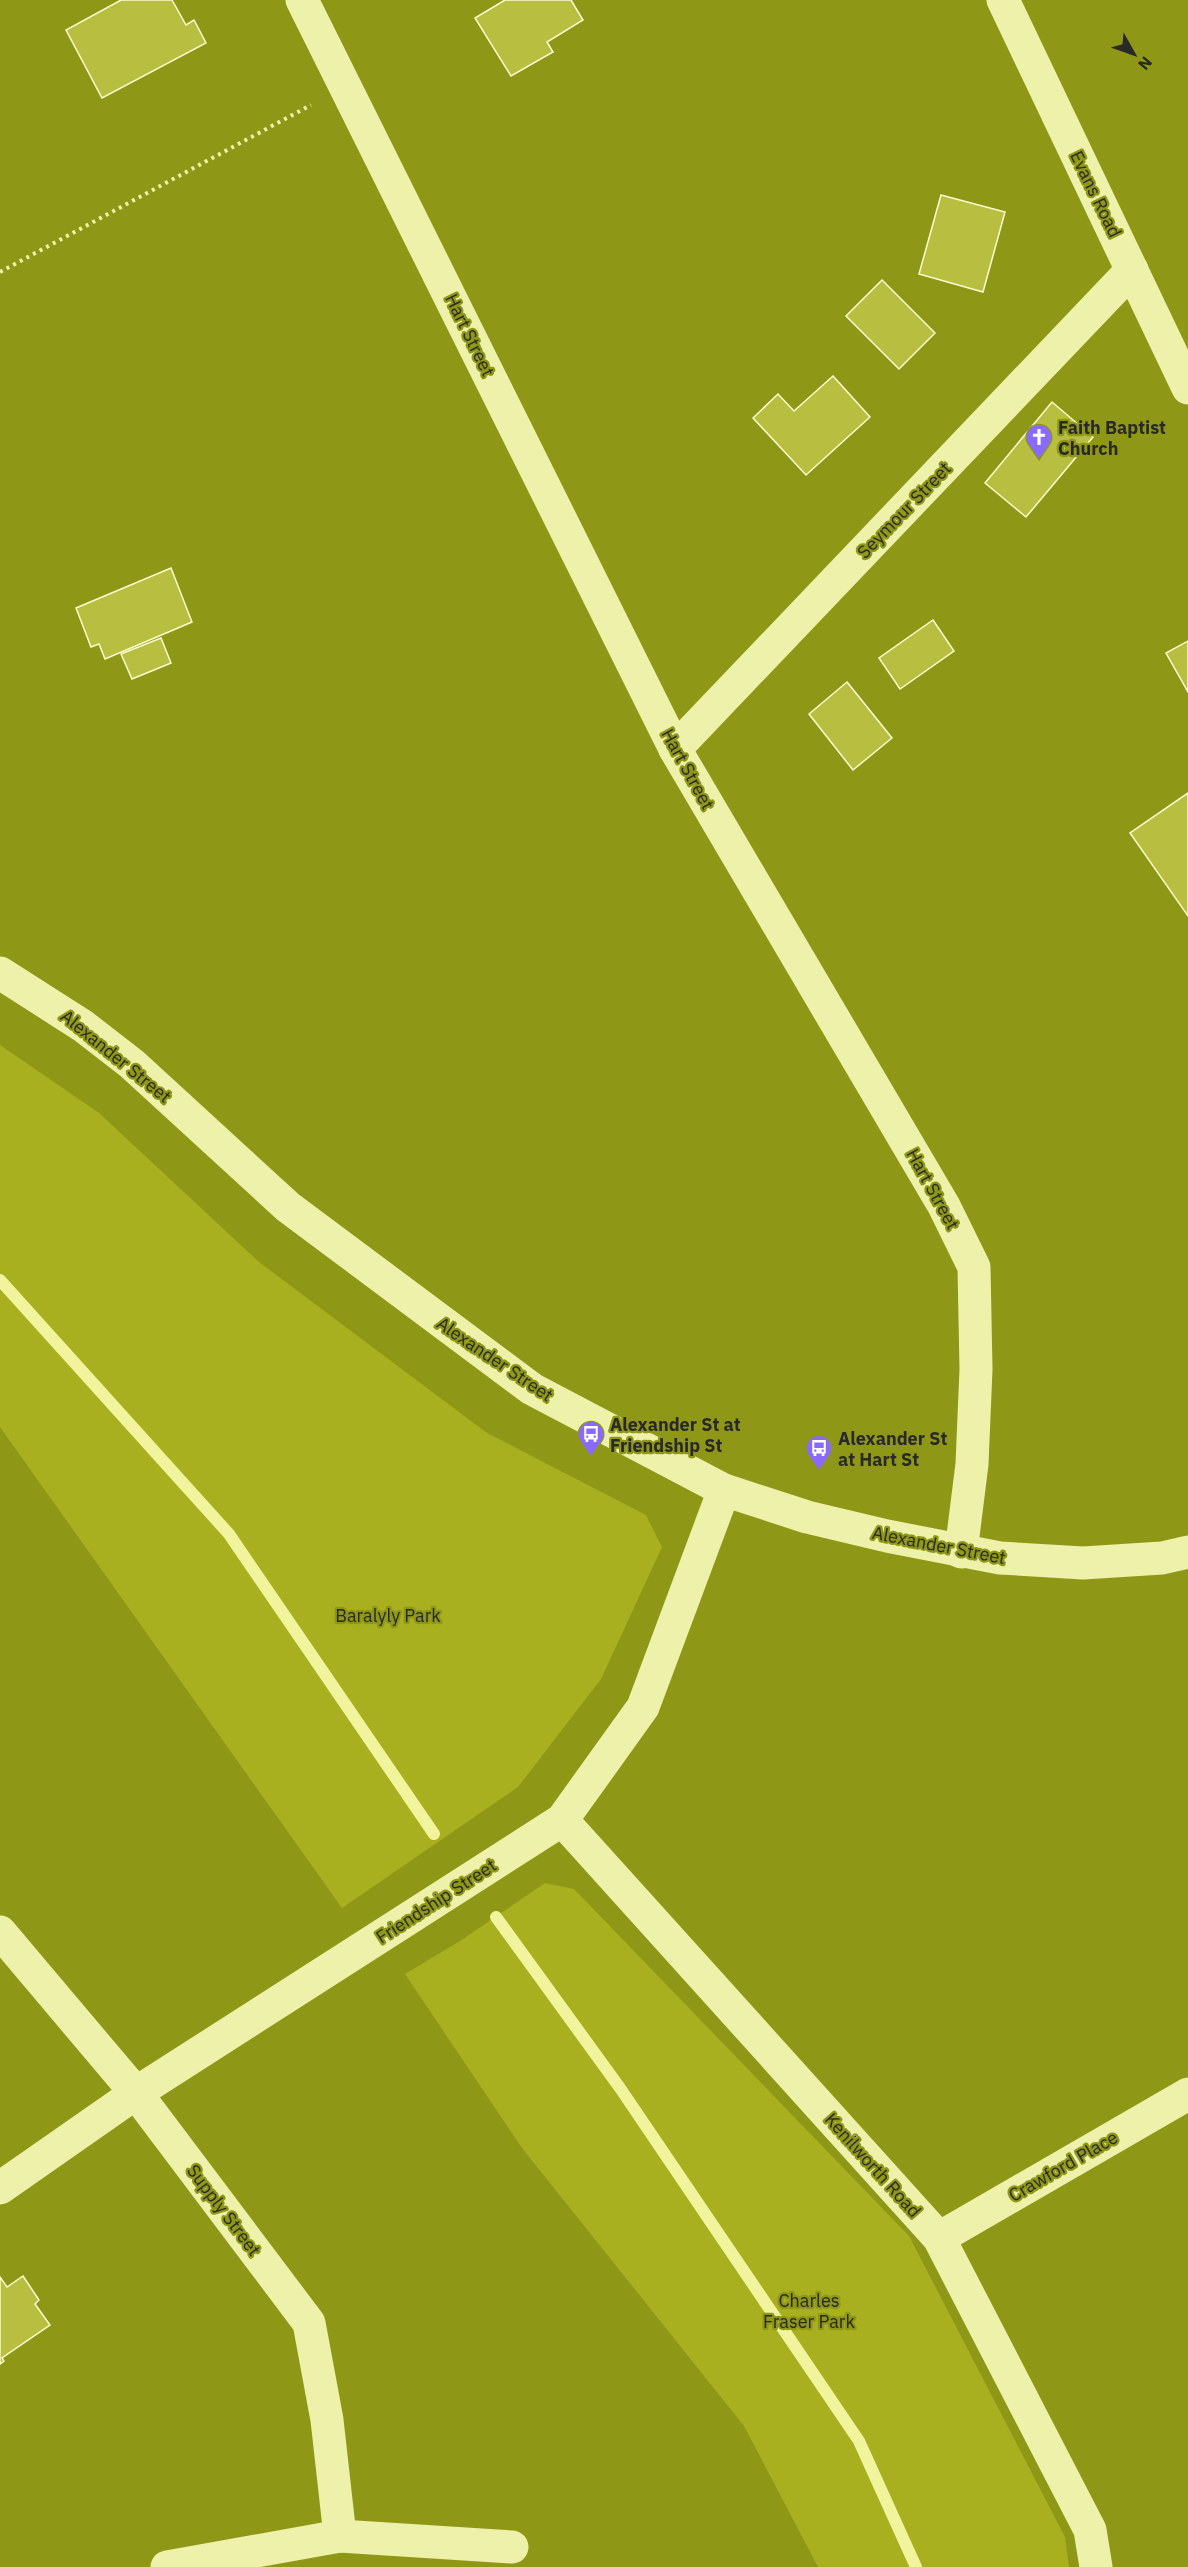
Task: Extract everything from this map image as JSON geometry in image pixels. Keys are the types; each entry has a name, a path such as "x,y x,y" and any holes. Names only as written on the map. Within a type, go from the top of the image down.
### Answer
{"street":[{"name":"Hart Street","path":"302,0 675,749 944,1206 974,1267 976,1369 972,1464 961,1552"},
{"name":"Evans Road","path":"1003,0 1188,388"},
{"name":"Seymour Street","path":"675,749 1132,270"},
{"name":"Alexander Street","path":"0,973 74,1020 132,1064 288,1207 532,1389 724,1490 807,1517 961,1552 1000,1558 1083,1563 1162,1558 1188,1552"},
{"name":"Friendship Street","path":"0,2187 136,2093 562,1820 642,1707 724,1490"},
{"name":"Kenilworth Road","path":"562,1820 939,2238 1090,2530 1096,2567"},
{"name":"Supply Street","path":"0,1932 136,2093 309,2323 327,2420 340,2536"},
{"name":"Crawford Place","path":"939,2238 1188,2094"},
{"path":"167,2567 340,2536 512,2547"}],"path":[{"path":"0,272 346,86"}],"green space":[{"name":"Baralyly Park","path":"0,1045 99,1113 259,1262 487,1433 646,1515 662,1547 601,1679 518,1787 342,1908 0,1427"},
{"name":"Charles Fraser Park","path":"545,1883 574,1889 909,2236 1065,2537 1069,2567 818,2567 744,2426 522,2148 405,1974 460,1941"}],"building":[{"path":"121,0 172,0 186,25 194,20 206,43 102,98 66,30"},
{"path":"505,0 571,0 583,20 547,42 553,52 511,76 475,18"},
{"path":"941,195 1005,212 983,292 919,274"},
{"path":"882,280 935,333 899,369 846,316"},
{"path":"833,376 870,417 806,475 753,418 778,394 794,411"},
{"name":"Faith Baptist Church","path":"1052,402 1093,437 1026,517 985,483"},
{"path":"171,568 192,622 105,659 99,644 91,647 76,608"},
{"path":"933,620 954,651 900,689 879,658"},
{"path":"161,638 171,663 132,679 121,654"},
{"path":"1188,641 1188,692 1166,653"},
{"path":"847,682 892,738 853,770 809,714"},
{"path":"1188,793 1188,916 1130,833"},
{"path":"23,2276 39,2300 35,2304 50,2325 2,2358 4,2361 0,2364 0,2277 7,2287"}],"waterway":[{"path":"0,1280 229,1534 434,1834"},
{"path":"496,1917 620,2088 859,2441 916,2567"}],"place":[{"name":"Faith Baptist Church","path":"1039,460"},
{"name":"Alexander St at Friendship St","path":"591,1457"},
{"name":"Alexander St at Hart St","path":"819,1471"}]}
